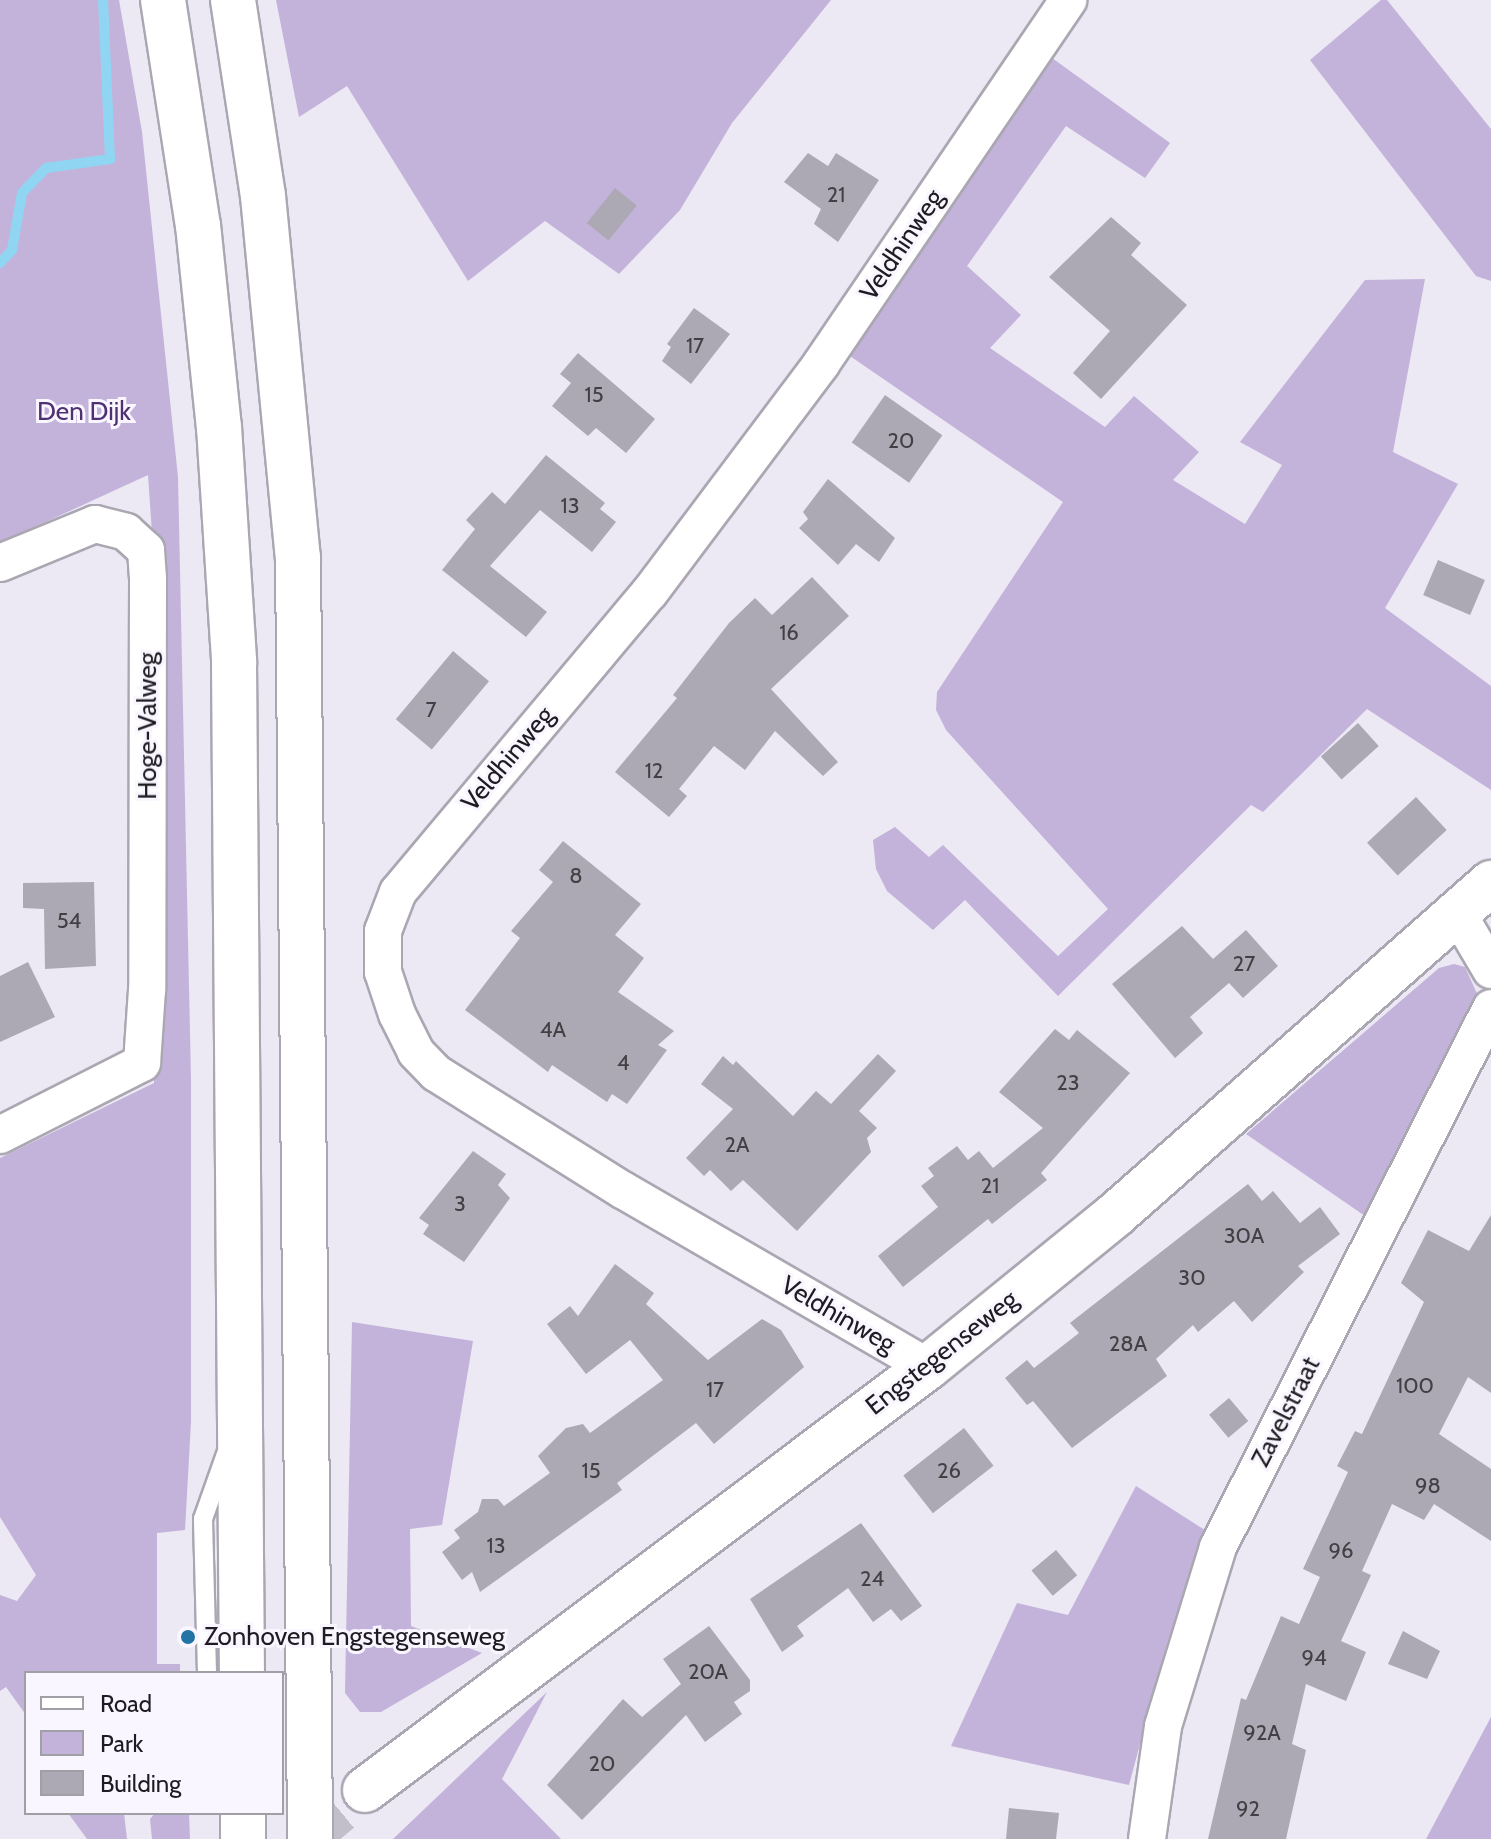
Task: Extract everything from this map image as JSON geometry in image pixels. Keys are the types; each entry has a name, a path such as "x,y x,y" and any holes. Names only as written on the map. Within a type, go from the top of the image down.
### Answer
{"main road":[{"path":"163,0 198,225 234,662 242,1671"},
{"path":"233,0 265,211 298,557 310,1839"},
{"name":"Engstegenseweg","path":"365,1790 928,1367 1115,1215 1491,883"},
{"path":"243,1815 243,1839"}],"street":[{"name":"Veldhinweg","path":"928,1367 624,1191 436,1073 416,1052 397,1014 383,972 383,931 398,892 650,592 821,364 1068,0"},
{"name":"Hoge-Valweg","path":"0,563 95,524 126,532 146,550 147,975 142,1063 0,1135"},
{"path":"1458,914 1491,970"},
{"name":"Zavelstraat","path":"1147,1839 1163,1726 1218,1547 1491,1008"}],"lane":[{"path":"207,1671 203,1519 239,1417"}],"green space":[{"name":"Den Dijk","path":"0,0 119,0 142,132 178,477 191,1079 191,1422 185,1530 157,1533 157,1664 180,1664 180,1671 24,1671 24,1712 6,1687 0,1691 0,1595 17,1601 36,1575 0,1517 0,1158 154,1083 154,562 148,475 0,543"},
{"path":"276,0 831,0 732,123 680,210 619,274 545,221 468,281 347,86 299,117"},
{"path":"1381,0 1387,0 1491,129 1491,281 1476,276 1310,60"},
{"path":"1052,58 1170,143 1145,178 1066,126 967,266 1021,315 990,348 1105,427 1134,396 1199,452 1173,480 1245,524 1282,465 1240,442 1365,280 1425,279 1393,452 1458,484 1385,608 1491,686 1491,790 1367,709 1263,812 1251,805 1058,996 965,900 933,930 887,891 876,869 873,840 895,827 929,857 943,845 1058,956 1108,909 946,730 936,710 937,692 1063,502 847,354"},
{"path":"1454,964 1465,967 1479,998 1365,1216 1246,1134 1439,968"},
{"path":"352,1322 473,1341 442,1525 410,1529 411,1626 482,1653 381,1712 360,1712 345,1693"},
{"path":"1136,1486 1211,1534 1168,1640 1129,1785 951,1746 1017,1603 1068,1615"},
{"path":"547,1692 502,1779 561,1839 393,1839"},
{"path":"1491,1717 1491,1839 1426,1839"},
{"path":"69,1815 124,1815 127,1839 87,1839"},
{"path":"153,1815 189,1815 190,1839 152,1839 150,1819"}],"building":[{"path":"808,153 828,166 836,153 879,180 838,242 814,224 821,209 784,182"},
{"path":"615,188 637,206 608,241 587,223"},
{"path":"1111,217 1141,243 1131,255 1187,305 1101,399 1073,373 1110,331 1049,277"},
{"path":"694,308 730,334 691,384 662,361 671,347 667,344"},
{"path":"578,353 655,419 626,453 596,428 588,436 552,406 571,383 560,374"},
{"path":"885,395 942,435 909,483 852,443"},
{"path":"546,455 605,503 600,509 616,522 592,552 540,510 490,566 547,612 526,637 442,570 475,529 466,520 492,492 505,504"},
{"path":"828,479 895,538 879,562 856,544 838,565 799,528 808,519 803,512"},
{"path":"1438,560 1485,580 1470,615 1423,595"},
{"path":"812,577 849,616 771,689 838,762 823,776 775,731 745,770 714,746 679,789 687,796 669,817 615,772 677,698 673,695 729,623 755,598 772,615"},
{"path":"453,651 489,681 432,749 396,719"},
{"path":"1358,723 1379,746 1342,779 1321,756"},
{"path":"1416,797 1447,830 1398,876 1367,843"},
{"path":"563,841 641,904 615,935 644,958 618,992 674,1031 658,1045 667,1050 627,1104 612,1094 607,1102 552,1065 548,1072 465,1010 520,938 511,931 553,882 539,870"},
{"path":"94,882 96,966 45,969 44,909 23,908 23,883"},
{"path":"1182,926 1213,959 1246,930 1278,966 1243,998 1229,983 1190,1017 1203,1033 1175,1058 1112,984"},
{"path":"28,962 55,1017 0,1042 0,976"},
{"path":"1055,1029 1069,1040 1077,1030 1130,1073 1041,1173 1047,1180 992,1224 988,1219 903,1287 878,1256 938,1207 921,1186 934,1176 928,1168 957,1146 968,1160 979,1151 993,1168 1043,1128 999,1092"},
{"path":"878,1054 896,1071 859,1111 877,1128 867,1138 871,1152 797,1231 743,1180 731,1191 710,1170 704,1176 686,1158 733,1109 701,1084 723,1056 733,1065 736,1061 793,1116 816,1091 831,1104"},
{"path":"473,1151 506,1174 498,1185 510,1198 464,1262 423,1234 429,1225 419,1218"},
{"path":"1248,1184 1262,1201 1273,1191 1300,1223 1320,1207 1340,1234 1298,1266 1304,1272 1252,1322 1234,1301 1198,1332 1193,1325 1156,1359 1167,1376 1072,1448 1033,1401 1027,1405 1005,1378 1027,1360 1034,1368 1079,1333 1070,1323"},
{"path":"1491,1215 1491,1393 1468,1377 1439,1434 1491,1469 1491,1541 1434,1504 1424,1520 1392,1504 1362,1571 1371,1575 1341,1641 1366,1652 1346,1701 1306,1684 1292,1744 1306,1750 1286,1839 1208,1839 1241,1698 1246,1700 1281,1616 1299,1624 1320,1577 1303,1569 1348,1472 1337,1466 1355,1431 1362,1434 1424,1302 1401,1283 1428,1230 1469,1251"},
{"path":"615,1264 654,1293 646,1304 708,1360 762,1319 781,1330 804,1367 714,1444 696,1423 617,1483 622,1490 480,1592 472,1572 462,1580 442,1552 460,1538 454,1530 478,1512 482,1499 498,1499 504,1506 550,1473 538,1456 566,1428 583,1424 590,1433 663,1380 630,1340 586,1374 547,1324 570,1306 578,1316"},
{"path":"1229,1398 1248,1421 1228,1438 1209,1415"},
{"path":"964,1428 994,1466 933,1513 903,1475"},
{"path":"861,1523 922,1606 901,1621 891,1609 873,1622 848,1588 797,1626 804,1636 782,1652 750,1599"},
{"path":"1056,1550 1077,1575 1053,1596 1031,1571"},
{"path":"709,1626 750,1680 750,1691 734,1702 742,1714 705,1742 686,1715 582,1820 547,1785 623,1699 642,1717 681,1684 663,1659"},
{"path":"1403,1631 1440,1651 1427,1679 1388,1664"},
{"path":"1009,1808 1059,1813 1056,1839 1006,1839"}],"waterway":[{"path":"0,263 12,250 22,193 46,168 110,159 103,0"}],"tunnel":[{"path":"306,1839 365,1790"}],"place":[{"name":"Zonhoven Engstegenseweg","path":"188,1637"}]}
